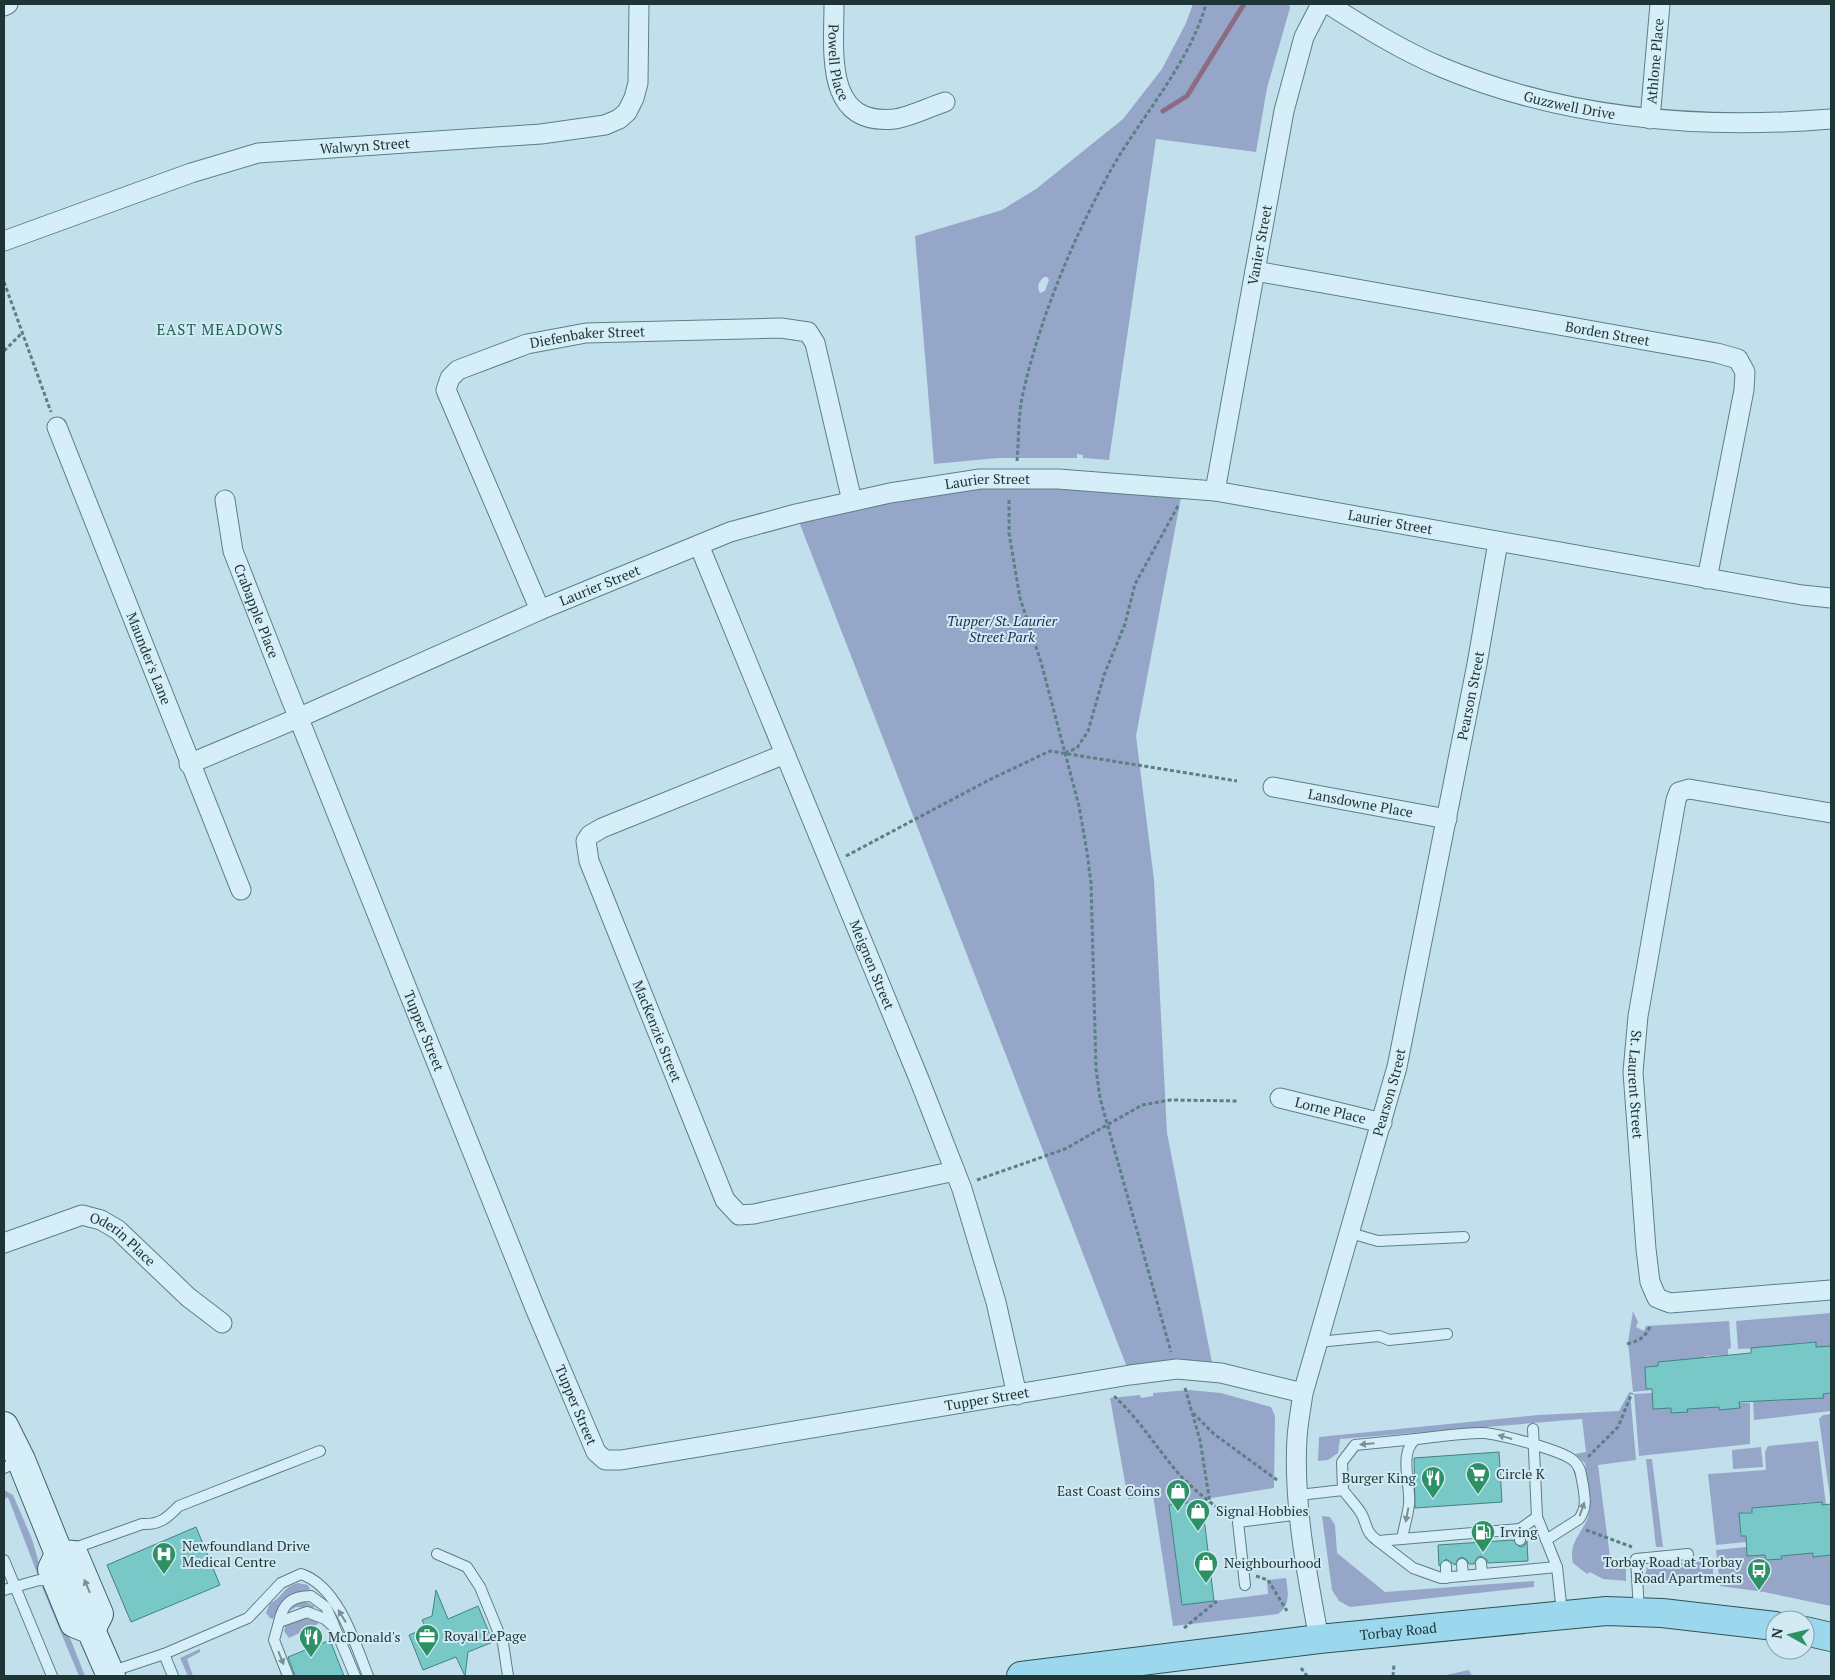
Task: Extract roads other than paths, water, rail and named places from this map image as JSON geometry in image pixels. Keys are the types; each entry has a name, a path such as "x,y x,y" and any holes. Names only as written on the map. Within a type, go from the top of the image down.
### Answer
{"main road":[{"name":"Torbay Road","path":"1021,1676 1319,1639 1562,1614 1638,1611 1765,1625"},
{"path":"1815,1633 1831,1637"}],"street":[{"path":"4,6 8,4"},
{"name":"Walwyn Street","path":"4,241 191,173 258,153 541,134 605,126 619,119 627,112 638,84 639,4"},
{"name":"Powell Place","path":"834,4 837,84 849,107 869,119 896,119 945,102"},
{"name":"Vanier Street","path":"1215,491 1292,74 1304,37 1321,4"},
{"name":"Guzzwell Drive","path":"1328,4 1396,45 1440,67 1489,85 1574,108 1612,116 1712,123 1784,123 1831,119"},
{"name":"Athlone Place","path":"1650,119 1660,4"},
{"name":"Borden Street","path":"1255,270 1717,353 1738,359 1745,372 1744,390 1707,579"},
{"name":"Diefenbaker Street","path":"540,610 446,390 450,378 458,370 527,344 586,333 782,328 808,332 816,343 852,501"},
{"name":"Maunder's Lane","path":"56,427 189,764 241,890"},
{"name":"Laurier Street","path":"189,764 298,718 540,610 699,545 763,522 852,501 936,485 1013,478 1145,484 1215,491 1802,596 1831,598"},
{"name":"Crabapple Place","path":"225,500 233,551 298,718"},
{"name":"Pearson Street","path":"1319,1639 1306,1570 1300,1514 1297,1439 1303,1393 1382,1123 1412,1002 1478,664 1498,542"},
{"name":"Meignen Street","path":"699,545 916,1070 955,1171 996,1302 1017,1395"},
{"name":"Tupper Street","path":"298,718 596,1452 605,1460 621,1460 1017,1395 1130,1374 1177,1369 1221,1373 1303,1393"},
{"name":"MacKenzie Street","path":"785,754 602,828 590,835 586,841 589,861 725,1200 739,1214 754,1214 955,1171"},
{"name":"Lansdowne Place","path":"1274,787 1447,819"},
{"name":"St. Laurent Street","path":"1831,813 1689,788 1680,792 1676,800 1664,863 1638,1016 1634,1072 1646,1248 1650,1282 1656,1298 1670,1303 1831,1290"},
{"name":"Lorne Place","path":"1280,1098 1382,1123"},
{"name":"Oderin Place","path":"4,1244 82,1215 101,1220 118,1230 188,1297 222,1323"},
{"path":"4,1426 12,1464 59,1554"},
{"path":"59,1554 52,1569 74,1623 91,1630 110,1674"},
{"path":"59,1554 74,1555 99,1614 91,1630"}],"lane":[{"path":"1350,1233 1378,1241 1464,1237"},
{"path":"1318,1342 1379,1336 1389,1340 1447,1334"},
{"path":"1533,1429 1537,1517 1557,1567 1562,1614"},
{"path":"1546,1540 1582,1514 1585,1501 1577,1464 1561,1453 1484,1433 1355,1445 1342,1462 1343,1490 1362,1515 1365,1528 1370,1536 1413,1568 1434,1577 1446,1578 1482,1574 1501,1567 1557,1567"},
{"path":"1402,1539 1409,1502 1407,1452 1412,1442 1416,1439"},
{"path":"59,1554 142,1524 155,1524 166,1519 179,1506 320,1451"},
{"path":"1299,1494 1343,1490"},
{"path":"1245,1585 1238,1522 1300,1514"},
{"path":"1378,1541 1402,1539 1444,1540 1520,1535 1537,1517"},
{"path":"437,1554 467,1567 480,1587 503,1643 508,1676"},
{"path":"1638,1611 1636,1559 1688,1554"},
{"path":"4,1560 52,1676"},
{"path":"1481,1563 1482,1574"},
{"path":"1462,1564 1462,1576"},
{"path":"1446,1566 1446,1578"},
{"path":"110,1674 164,1654 248,1618 281,1583 301,1574 314,1578 345,1619 368,1676"},
{"path":"4,1590 39,1580 57,1582"},
{"path":"288,1676 274,1640 283,1607 295,1598 311,1596 326,1608 355,1676"},
{"path":"279,1622 293,1615 307,1612 324,1619 336,1628"},
{"path":"164,1654 173,1676"}],"waterway":[{"path":"1163,111 1187,96 1244,4"}],"place":[{"name":"Circle K","path":"1478,1495"},
{"name":"Burger King","path":"1433,1499"},
{"name":"East Coast Coins","path":"1178,1512"},
{"name":"Signal Hobbies","path":"1198,1532"},
{"name":"Irving","path":"1483,1553"},
{"name":"Newfoundland Drive Medical Centre","path":"164,1575"},
{"name":"Neighbourhood","path":"1206,1584"},
{"name":"Torbay Road at Torbay Road Apartments","path":"1759,1591"},
{"name":"Royal LePage","path":"427,1657"},
{"name":"McDonald's","path":"311,1658"}],"district":[{"name":"EAST MEADOWS","path":"220,330"}],"park label":[{"name":"Tupper/St. Laurier Street Park","path":"1002,630"}]}
